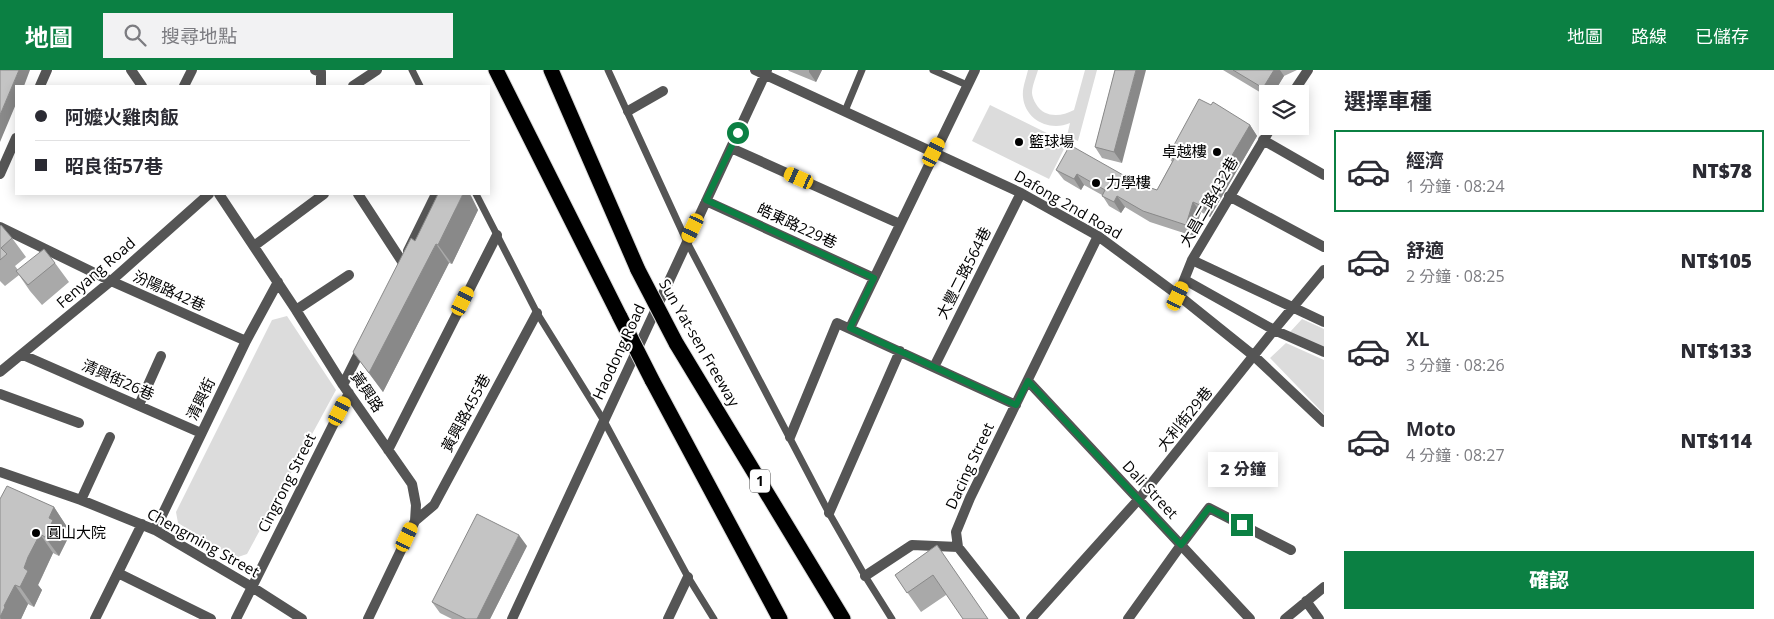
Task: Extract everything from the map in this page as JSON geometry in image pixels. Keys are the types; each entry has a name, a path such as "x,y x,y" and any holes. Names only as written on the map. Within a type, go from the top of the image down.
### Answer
{"highway":[{"path":"496,70 652,380 780,619"},
{"name":"Sun Yat-sen Freeway","path":"551,70 638,270 676,343 843,619"}],"street":[{"path":"40,85 47,70"},
{"path":"131,70 141,85"},
{"path":"184,85 192,70"},
{"path":"315,70 321,72 321,85"},
{"path":"354,85 377,70"},
{"path":"850,328 975,70"},
{"path":"1298,85 1308,70"},
{"name":"Dafong 2nd Road","path":"763,71 1021,193 1098,236 1254,356 1324,422"},
{"name":"Haodong Road","path":"512,619 731,148 763,71"},
{"path":"628,111 662,91"},
{"name":"大昌二路432巷","path":"1178,296 1192,260 1266,135"},
{"path":"0,174 15,140"},
{"path":"1263,140 1324,175"},
{"path":"731,148 900,224"},
{"name":"大豐二路564巷","path":"934,367 1021,193"},
{"name":"Fenyang Road","path":"0,372 111,281 208,195"},
{"name":"黃興路","path":"220,195 346,389 412,484 416,505 415,521 368,619"},
{"path":"254,246 323,195"},
{"path":"359,195 401,267 436,195"},
{"path":"1229,196 1324,247"},
{"name":"皓東路229巷","path":"706,200 874,278"},
{"name":"汾陽路42巷","path":"0,226 111,281 246,341"},
{"path":"388,450 497,235"},
{"name":"Dacing Street","path":"958,547 956,532 970,498 1098,236"},
{"path":"1192,260 1324,322"},
{"name":"大利街29巷","path":"1031,619 1138,500 1324,270"},
{"path":"296,310 349,275"},
{"path":"1185,280 1274,330 1324,352"},
{"name":"清興街","path":"154,530 246,341 278,282"},
{"name":"黃興路455巷","path":"415,521 434,505 537,313"},
{"path":"790,438 837,323 1016,405"},
{"name":"Cingrong Street","path":"236,619 346,389 369,333"},
{"path":"829,513 900,351"},
{"name":"清興街26巷","path":"23,355 201,433"},
{"path":"139,405 161,356"},
{"name":"Dali Street","path":"1028,381 1250,619"},
{"path":"0,394 79,423"},
{"path":"81,500 110,437"},
{"name":"Chengming Street","path":"0,472 81,500 142,524 252,587 302,619"},
{"path":"1128,619 1209,508 1290,550"},
{"path":"95,619 142,524"},
{"path":"865,576 912,545 958,547 1015,619"},
{"path":"118,573 211,619"},
{"path":"668,619 688,576"},
{"path":"1285,619 1324,587"},
{"path":"1306,601 1319,619"}],"lane":[{"path":"412,70 420,85"},
{"path":"608,70 687,242 829,513 892,619"},
{"path":"845,111 862,70"},
{"path":"933,70 967,86"},
{"path":"477,195 537,313 604,421 688,576 714,619"}],"shaded area":[{"path":"1028,70 1038,70 1033,84 1032,96 1039,109 1048,114 1058,115 1074,110 1085,70 1097,70 1078,141 1067,136 1070,123 1054,126 1047,125 1033,118 1028,112 1023,94"},
{"name":"籃球場","path":"990,105 1067,143 1049,179 972,141"},
{"path":"287,316 336,390 247,554 235,558 178,523 176,512 272,320"},
{"path":"1302,319 1324,329 1324,348 1290,332"},
{"path":"1286,343 1324,360 1324,414 1270,358"}],"building":[{"path":"0,70 19,70 0,115"},
{"path":"1115,70 1136,70 1114,152 1095,147"},
{"path":"1233,70 1274,70 1265,85 1259,86"},
{"path":"1199,99 1211,105 1213,102 1250,125 1202,206 1193,202 1186,225 1143,211 1117,196 1114,202 1102,196 1105,190 1077,174 1074,179 1056,170 1070,145 1139,184 1157,190 1174,159 1168,156"},
{"path":"438,195 463,195 438,245 436,244 369,373 353,352 411,238 415,241"},
{"path":"0,226 12,238 1,248 7,254 0,260"},
{"path":"44,249 55,263 28,285 16,271"},
{"path":"7,486 54,507 49,518 53,520 45,537 40,534 24,568 28,571 20,587 15,585 0,617 0,499"},
{"path":"477,514 519,535 477,619 466,619 432,602"},
{"path":"937,545 988,619 963,619 933,575 907,593 895,575"}],"place":[{"name":"籃球場","path":"1019,142"},
{"name":"卓越樓","path":"1217,152"},
{"name":"力學樓","path":"1096,183"},
{"name":"圓山大院","path":"36,533"}],"route":[{"path":"738,133 706,200 874,278 850,328 1016,405 1028,381 1181,545 1209,508 1242,525"}]}
